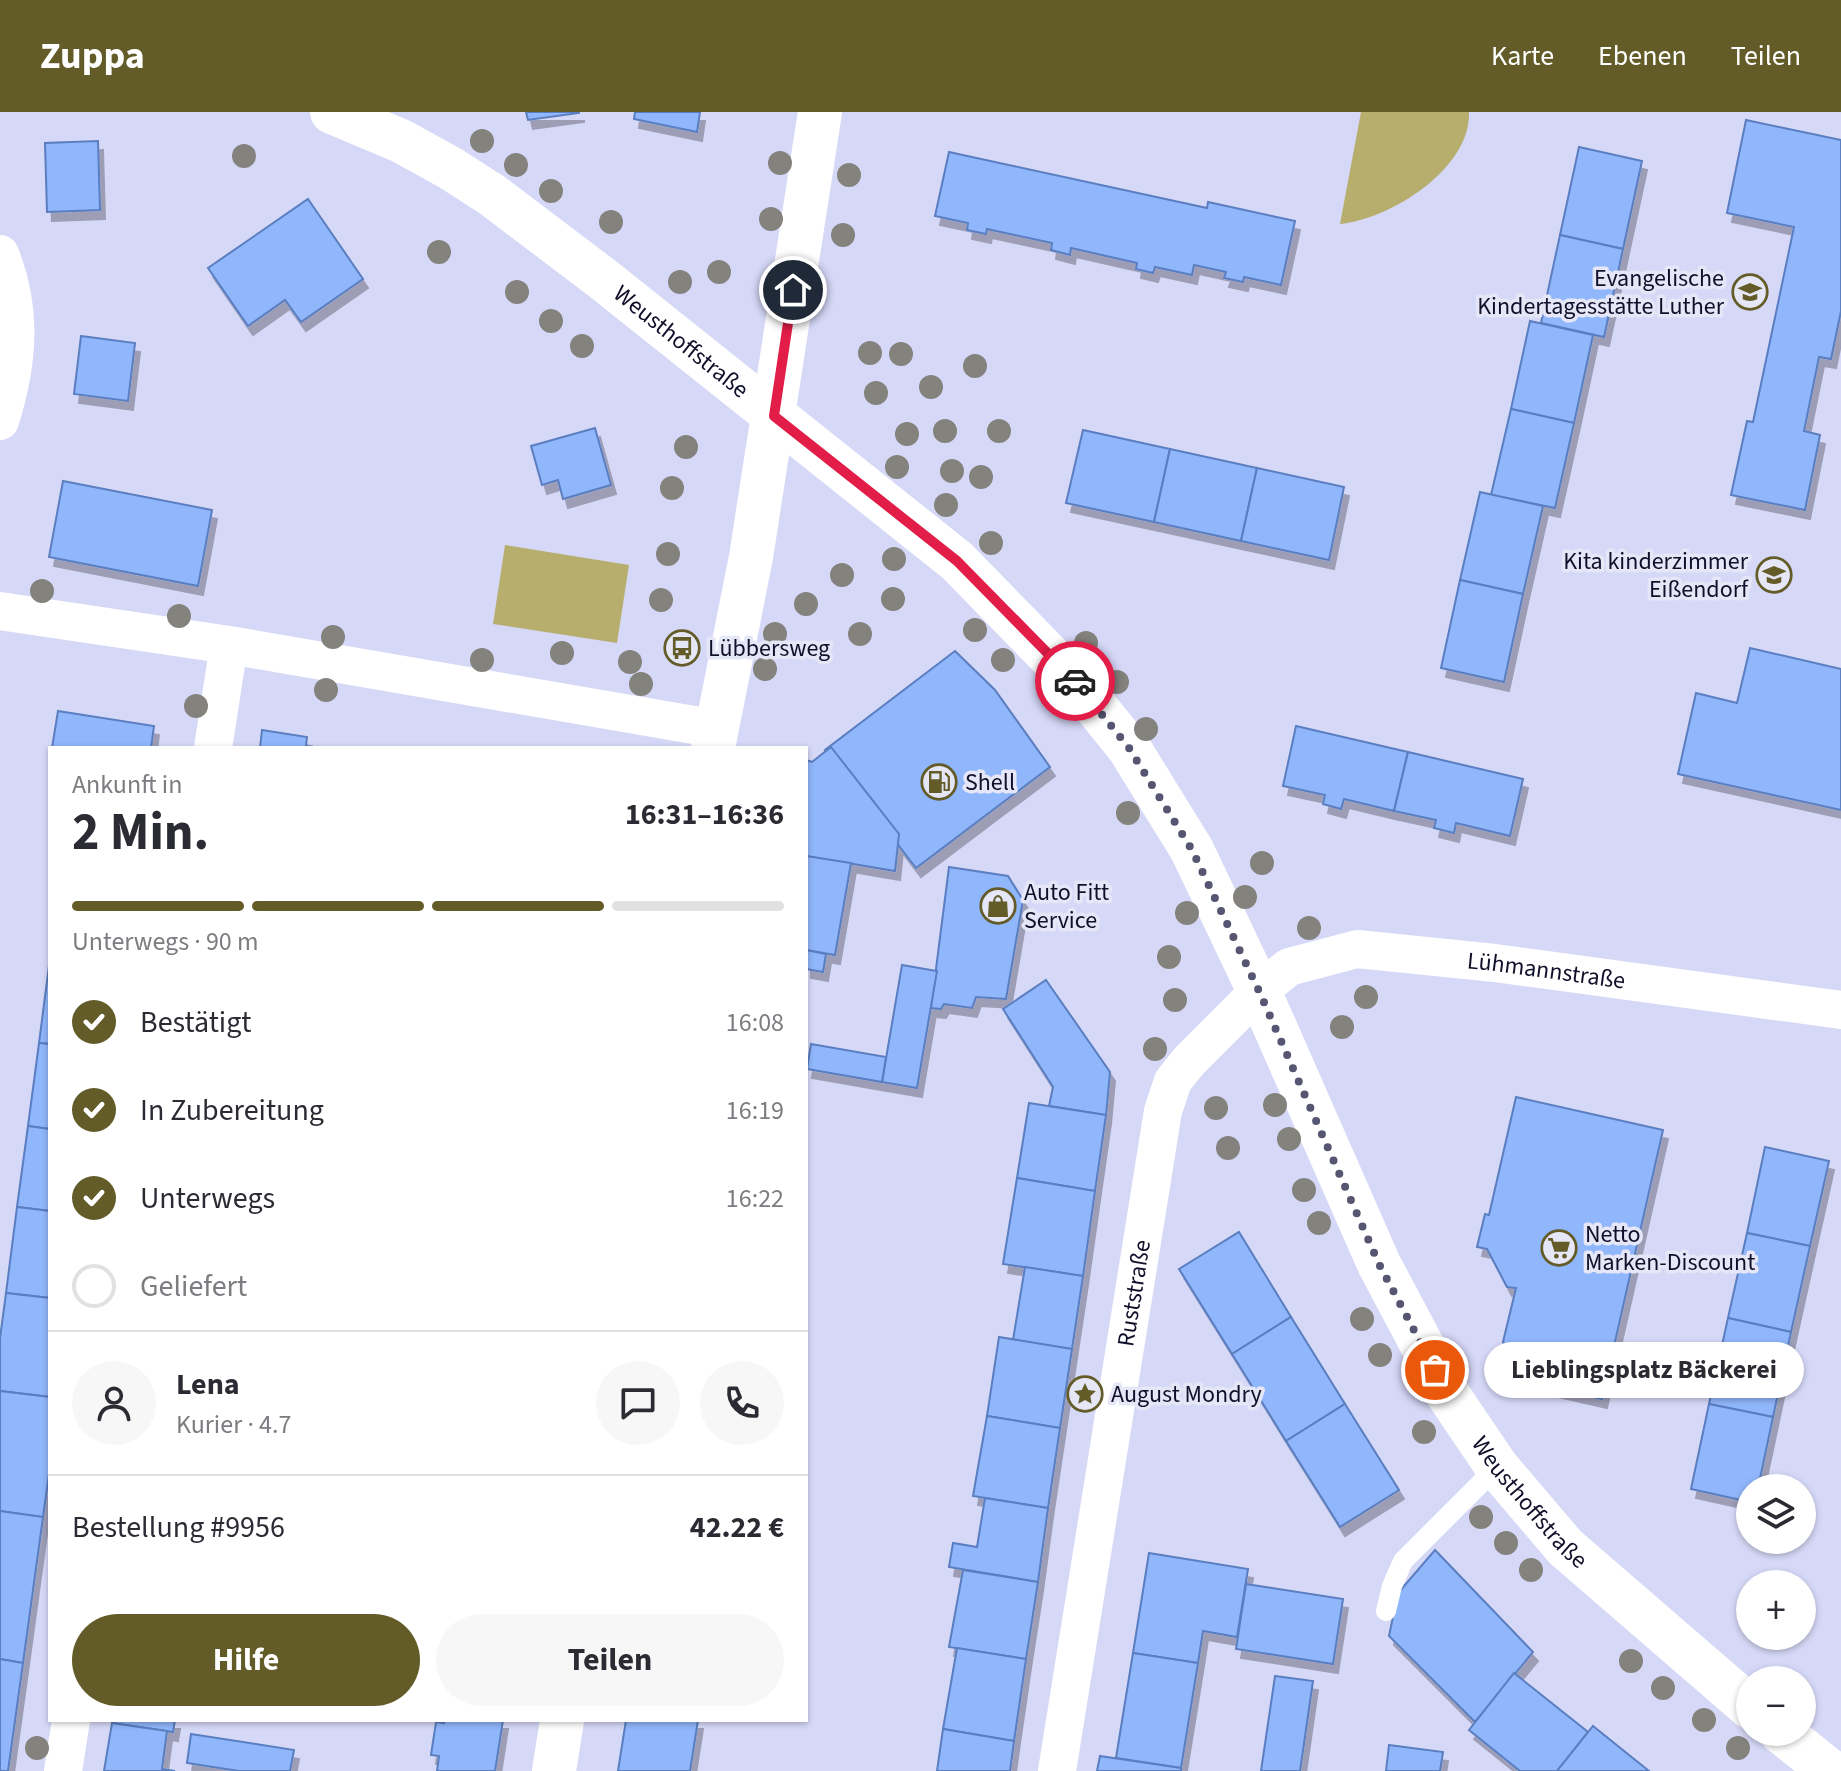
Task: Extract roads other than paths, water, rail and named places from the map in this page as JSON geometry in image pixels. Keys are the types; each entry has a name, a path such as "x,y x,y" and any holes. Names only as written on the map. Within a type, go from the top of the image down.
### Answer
{"street":[{"name":"Weusthoffstraße","path":"332,112 401,141 492,195 957,561 1078,685 1129,748 1192,850 1259,991 1379,1264 1449,1396 1497,1467 1565,1547 1736,1695"},
{"path":"0,611 229,645 715,739 751,557 820,112"},
{"path":"0,254 13,293 17,326 14,364 0,421"},
{"path":"213,746 229,645"},
{"name":"Lühmannstraße","path":"1259,991 1289,967 1357,949 1495,963 1841,1010"},
{"name":"Ruststraße","path":"1057,1771 1163,1111 1173,1081 1189,1061 1259,991"},
{"path":"63,1771 71,1722"},
{"path":"554,1771 562,1722"},
{"path":"1799,1746 1830,1771"}],"lane":[{"path":"1386,1611 1396,1572 1403,1561 1497,1467"}],"place":[{"name":"Evangelische Kindertagesstätte Luther","path":"1750,292"},
{"name":"Kita kinderzimmer Eißendorf","path":"1774,575"},
{"name":"Lübbersweg","path":"682,648"},
{"name":"Shell","path":"939,782"},
{"name":"Auto Fitt Service","path":"998,906"},
{"name":"Netto Marken-Discount","path":"1559,1248"},
{"name":"Lieblingsplatz Bäckerei","path":"1435,1370"},
{"name":"August Mondry","path":"1085,1394"}]}
